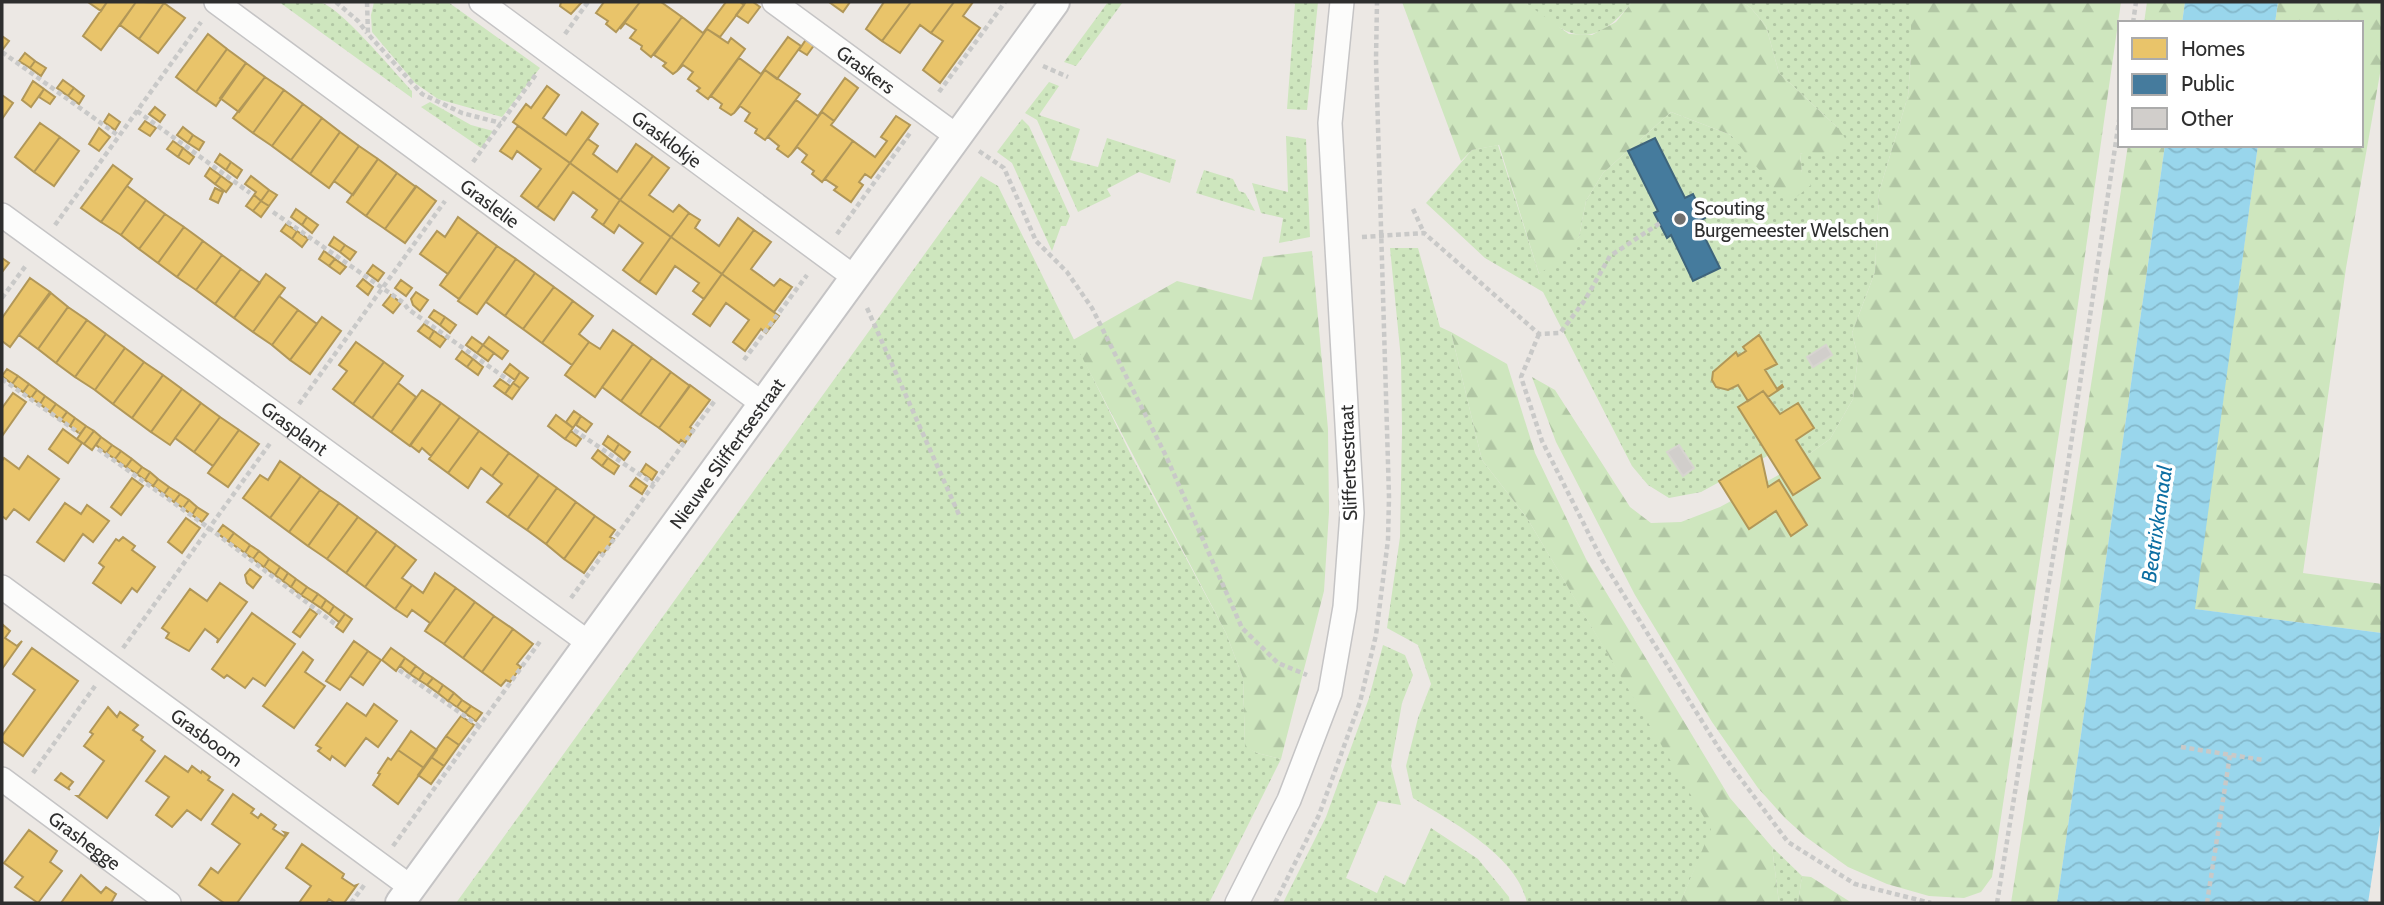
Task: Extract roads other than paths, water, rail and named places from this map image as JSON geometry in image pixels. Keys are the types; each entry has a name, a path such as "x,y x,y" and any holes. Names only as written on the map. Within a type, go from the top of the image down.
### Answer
{"street":[{"name":"Graslelie","path":"216,2 763,404"},
{"name":"Grasklokje","path":"481,2 854,277"},
{"name":"Graskers","path":"774,2 958,137"},
{"name":"Nieuwe Sliffertsestraat","path":"406,895 1055,2"},
{"name":"Sliffertsestraat","path":"1237,903 1289,800 1329,693 1345,607 1352,513 1330,122 1342,2"},
{"name":"Grasplant","path":"2,215 589,642"},
{"name":"Grasboom","path":"2,587 380,865 406,895"},
{"name":"Grashegge","path":"2,779 169,903"}],"water":[{"path":"2185,2 2278,2 2275,21 2182,21"},
{"name":"Beatrixkanaal","path":"2165,147 2258,147 2195,609 2382,633 2382,812 2368,903 2057,903"}],"place":[{"name":"Scouting Burgemeester Welschen","path":"1680,219"}]}
